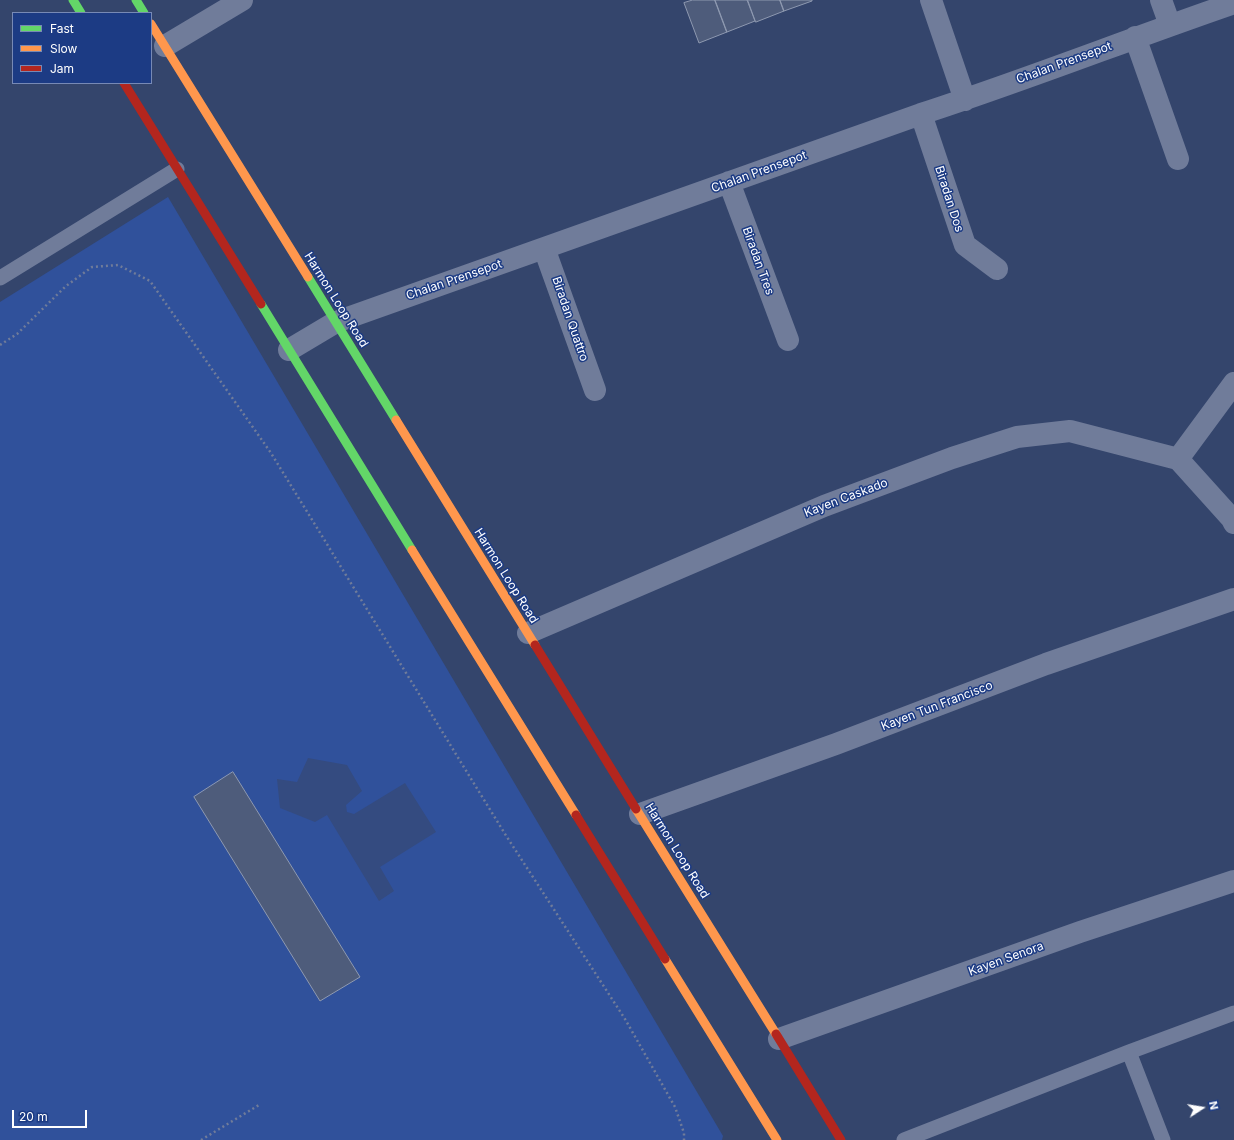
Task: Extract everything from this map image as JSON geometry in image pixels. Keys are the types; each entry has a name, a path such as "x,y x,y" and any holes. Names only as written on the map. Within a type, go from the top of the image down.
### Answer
{"main road":[{"path":"73,0 80,12"},
{"path":"136,0 143,12"},
{"name":"Harmon Loop Road","path":"152,26 841,1140"},
{"path":"125,84 777,1140"}],"street":[{"path":"165,46 242,0"},
{"path":"931,0 966,100"},
{"path":"1161,0 1170,25"},
{"name":"Chalan Prensepot","path":"289,350 336,322 921,114 966,100 1135,37 1234,3"},
{"path":"1135,37 1178,159"},
{"name":"Biradan Dos","path":"921,114 965,245 997,269"},
{"name":"Biradan Tres","path":"729,182 788,340"},
{"name":"Biradan Quattro","path":"544,248 595,390"},
{"path":"1234,383 1178,459 1234,523"},
{"name":"Kayen Caskado","path":"528,633 824,506 952,458 1017,437 1070,431 1178,459"},
{"name":"Kayen Tun Francisco","path":"640,814 836,744 1046,664 1234,599"},
{"name":"Kayen Senora","path":"779,1039 1072,935 1234,881"}],"lane":[{"path":"0,278 177,169"},
{"path":"904,1140 1129,1052 1234,1013"},
{"path":"1129,1052 1163,1140"}],"path":[{"path":"0,345 17,334 66,286 92,267 118,265 150,281 271,453 505,834 625,1019 675,1107 684,1133 684,1140"},
{"path":"201,1140 259,1105"}],"shaded area":[{"path":"168,197 723,1136 722,1140 0,1140 0,302"},
{"path":"308,758 347,765 362,791 346,805 347,812 354,814 405,783 436,832 380,867 394,891 379,901 327,815 315,822 280,808 277,779 297,782"}],"building":[{"path":"693,0 715,0 727,32 699,43 684,3"},
{"path":"715,0 747,0 755,21 727,32"},
{"path":"748,0 780,0 784,11 756,22"},
{"path":"780,0 812,0 812,1 784,11"},
{"path":"233,772 360,977 320,1001 194,797"}],"traffic: fast":[{"path":"73,0 80,12"},
{"path":"136,0 143,12"},
{"path":"308,277 396,420"},
{"path":"261,304 412,550"}],"traffic: slow":[{"path":"152,26 308,277"},
{"path":"396,420 535,645"},
{"path":"412,550 576,815"},
{"path":"636,809 776,1034"},
{"path":"665,959 777,1140"}],"traffic: jam":[{"path":"125,84 261,304"},
{"path":"535,645 636,809"},
{"path":"576,815 665,959"},
{"path":"776,1034 841,1140"}]}
